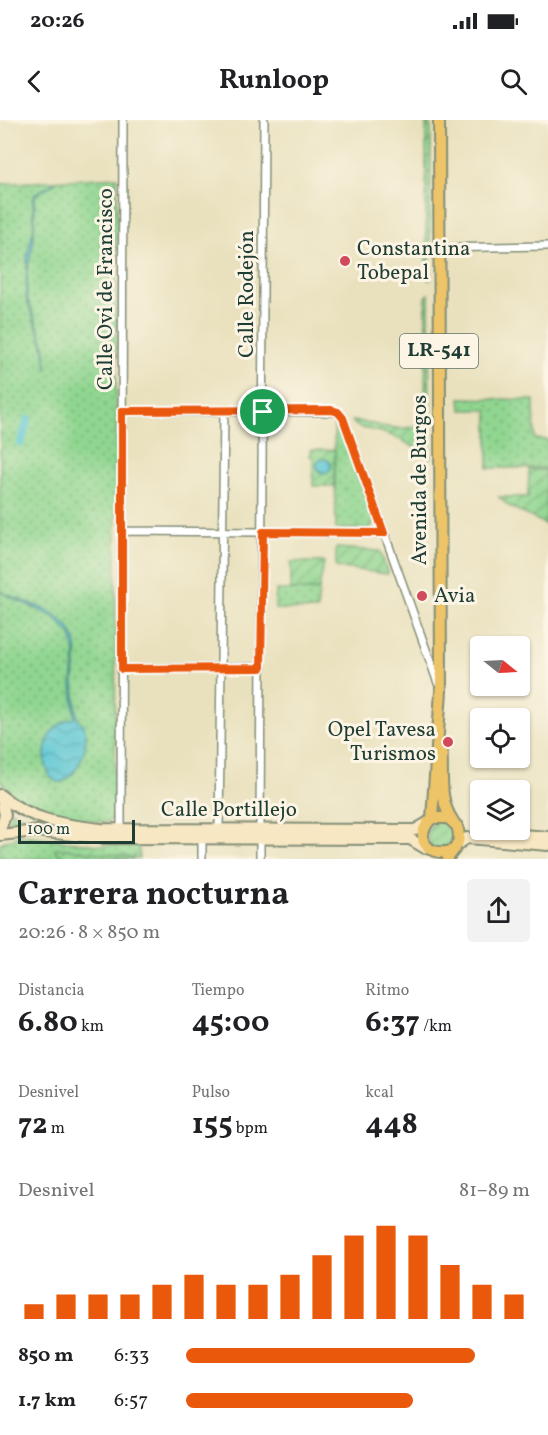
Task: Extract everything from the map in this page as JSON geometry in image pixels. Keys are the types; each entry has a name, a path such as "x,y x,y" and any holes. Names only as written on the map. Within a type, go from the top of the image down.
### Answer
{"main road":[{"name":"Avenida de Burgos","path":"429,820 439,733 441,691 439,120"},
{"name":"Avenida de Burgos","path":"439,733 444,766 443,800 456,824"},
{"name":"Calle Portillejo","path":"0,795 32,817 67,826 121,824 410,839 430,853"},
{"path":"0,795 5,815 0,830"},
{"path":"429,820 442,817 466,831 548,837"},
{"name":"Calle Portillejo","path":"0,835 36,831 101,838 202,838 260,833 415,830 429,820"},
{"name":"LR-541","path":"429,820 422,836 430,853"},
{"name":"LR-541","path":"454,851 456,824"},
{"path":"430,853 442,855 454,851 467,838 548,845"}],"street":[{"name":"Calle Ovi de Francisco","path":"121,824 123,120"},
{"name":"Calle Rodejón","path":"260,859 264,120"},
{"path":"439,248 548,246"},
{"path":"122,411 338,412 343,418 441,691"},
{"path":"219,829 224,412"},
{"path":"123,531 384,533"},
{"path":"122,669 261,668"},
{"path":"202,838 202,859"}],"green space":[{"path":"426,120 431,127 430,280 426,277"},
{"path":"117,177 115,812 113,819 106,823 41,812 15,797 0,781 0,184"},
{"path":"429,294 430,458 399,439 360,427 352,421 396,428 414,427 425,423 426,297"},
{"path":"460,398 534,400 535,439 548,440 548,468 488,468 488,410 461,410"},
{"path":"334,420 341,425 374,521 370,529 336,529"},
{"path":"310,450 335,450 334,486 313,486 313,457 310,456"},
{"path":"529,470 546,470 547,525 509,506 499,497 528,497"},
{"path":"336,548 380,551 388,574 336,567"},
{"path":"291,562 324,562 319,590 291,590"},
{"path":"276,590 319,590 317,610 275,609"},
{"path":"11,811 41,826 7,828"},
{"path":"444,822 452,828 454,841 448,849 430,848 427,830 434,823"},
{"path":"23,835 97,845 139,846 139,859 0,859 0,843"},
{"path":"54,849 133,857 132,859 64,859"}],"water":[{"path":"56,182 35,195 34,239 27,271 27,298 43,341 48,370 42,341 26,298 27,256 34,227 33,198 35,194"},
{"path":"321,459 327,459 331,466 327,473 321,473 317,469 317,463"},
{"path":"0,592 55,615 73,634 76,648 74,682 78,719 84,725 86,741 82,757 74,772 62,782 57,782 50,777 45,758 52,732 66,721 75,718 72,684 75,653 71,635 54,617"}],"waterway":[{"path":"21,443 28,419"}],"place":[{"name":"Constantina Tobepal","path":"345,261"},
{"name":"Avia","path":"422,596"},
{"name":"Opel Tavesa Turismos","path":"448,742"}],"route":[{"path":"332,410 338,412 343,418 384,533 263,532 261,668 122,669 122,411 263,412 332,410"}]}
